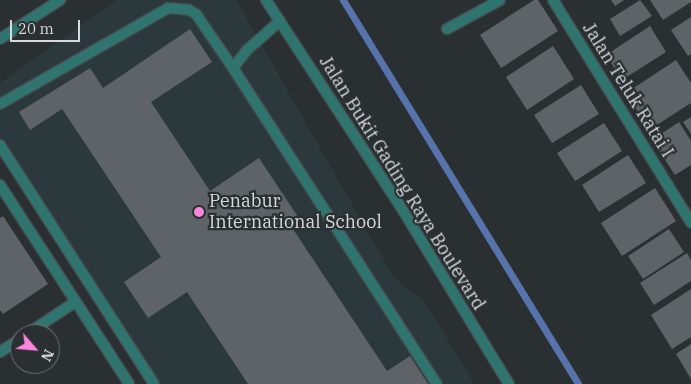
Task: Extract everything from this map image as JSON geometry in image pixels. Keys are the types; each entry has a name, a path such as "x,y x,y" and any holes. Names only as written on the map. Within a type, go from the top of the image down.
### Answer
{"street":[{"path":"0,39 60,0"},
{"name":"Jalan Bukit Gading Raya Boulevard","path":"266,0 399,204 509,384"},
{"path":"447,29 500,0"},
{"name":"Jalan Teluk Ratai I","path":"553,0 691,223"},
{"path":"0,104 168,8 180,8 196,14 233,68 437,384"},
{"path":"233,68 247,50 280,22"},
{"path":"0,145 154,384"},
{"path":"0,184 129,384"},
{"path":"42,324 75,302"}],"shaded area":[{"name":"Penabur International School","path":"117,0 236,0 394,278 425,302 474,384 153,384 0,145 0,83"}],"building":[{"path":"534,0 538,0 558,31 501,68 480,35"},
{"path":"611,0 624,0 615,6"},
{"path":"640,0 652,16 620,36 610,19"},
{"path":"650,0 691,0 691,2 663,20"},
{"path":"691,17 691,54 688,56 671,30"},
{"path":"650,26 666,52 622,80 606,55"},
{"path":"190,29 212,62 151,102 210,191 259,158 302,223 293,229 387,371 410,356 428,384 248,384 187,292 148,318 124,282 161,257 62,109 30,130 19,112 90,68 103,88"},
{"path":"553,46 574,79 527,110 506,77"},
{"path":"676,60 691,83 691,103 649,130 626,93"},
{"path":"581,85 599,114 552,143 534,115"},
{"path":"691,117 691,134 683,122"},
{"path":"679,122 691,141 691,165 675,175 652,140"},
{"path":"604,123 622,151 575,181 557,153"},
{"path":"628,155 646,183 599,212 582,185"},
{"path":"655,188 676,221 622,256 601,223"},
{"path":"3,216 48,284 3,314 0,310 0,218"},
{"path":"669,229 684,252 643,279 628,256"},
{"path":"687,253 691,260 691,281 654,305 640,283"},
{"path":"691,289 691,337 672,349 651,315"},
{"path":"691,344 691,379 676,354"}],"waterway":[{"path":"343,0 578,384"}],"place":[{"name":"Penabur International School","path":"199,212"}]}
